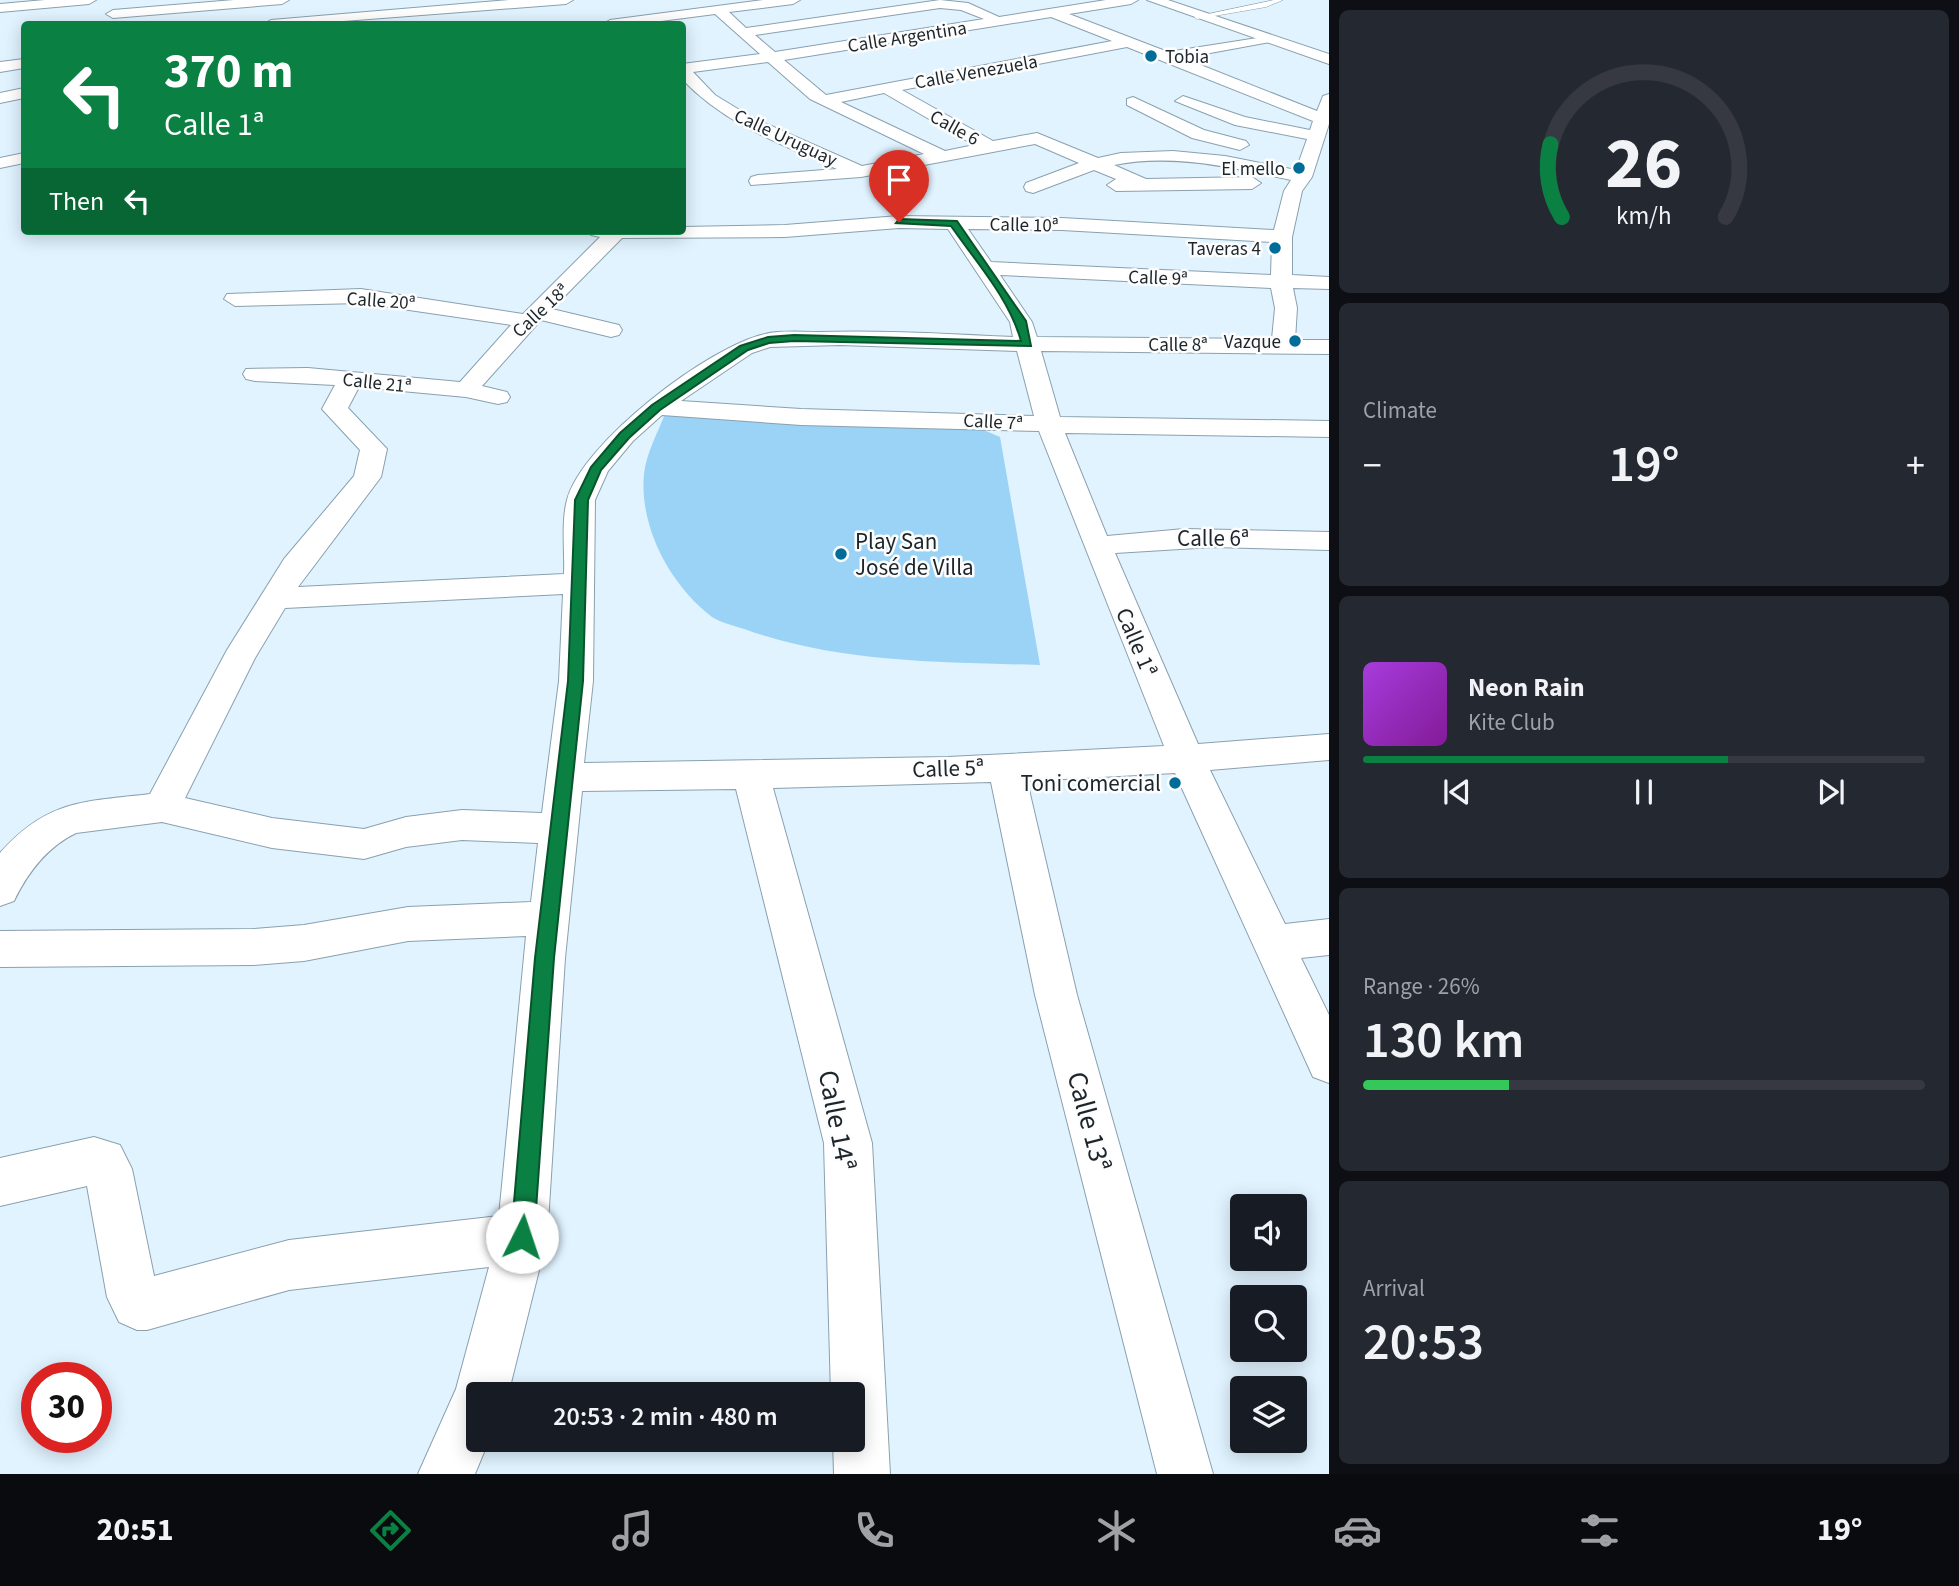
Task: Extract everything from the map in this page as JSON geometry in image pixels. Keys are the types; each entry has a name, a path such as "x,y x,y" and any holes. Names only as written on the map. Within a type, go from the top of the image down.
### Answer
{"main road":[{"path":"1154,0 1197,17 1329,59"}],"street":[{"path":"0,8 89,0"},
{"path":"113,14 282,0"},
{"path":"310,21 566,0"},
{"path":"672,21 768,2 793,0"},
{"path":"1020,0 1167,57 1318,127"},
{"name":"Calle Argentina","path":"686,68 1131,0"},
{"path":"745,32 940,4 962,6 1000,21"},
{"path":"0,23 56,17 61,8"},
{"path":"719,11 824,100 944,157"},
{"path":"1167,57 1265,39"},
{"name":"Calle Venezuela","path":"824,100 1128,43"},
{"path":"0,67 21,64"},
{"name":"Calle Uruguay","path":"686,73 709,98 745,121 861,172"},
{"name":"Calle 6","path":"886,87 989,146"},
{"path":"0,97 21,94"},
{"path":"1283,344 1286,308 1281,282 1282,237 1293,191 1329,99"},
{"path":"1183,101 1241,121 1318,127"},
{"path":"1133,103 1198,134 1261,149"},
{"path":"758,181 861,172 1038,138 1140,183"},
{"path":"1033,187 1093,164 1168,155 1301,169"},
{"path":"0,163 21,159"},
{"path":"1101,188 1301,169"},
{"path":"691,216 709,233"},
{"name":"Calle 10ª","path":"686,233 785,232 899,222 1076,225 1282,237"},
{"name":"Calle 1ª","path":"954,223 1021,321 1052,424 1057,451 1187,760 1329,1062"},
{"name":"Calle 18ª","path":"466,390 530,317 570,282 605,235"},
{"name":"Calle 9ª","path":"986,268 1329,283"},
{"name":"Calle 20ª","path":"235,299 361,296 611,330"},
{"name":"Calle 8ª","path":"484,1382 522,1237 550,918 576,681 581,500 595,469 624,435 656,407 744,348 768,340 841,338 1028,344 1283,344 1329,347"},
{"name":"Calle 21ª","path":"255,373 466,390 498,397"},
{"path":"162,807 239,658 278,598 295,566 367,477 374,449 335,409 350,380"},
{"name":"Calle 7ª","path":"656,407 801,417 1329,429"},
{"name":"Calle 6ª","path":"1097,547 1140,539 1227,537 1329,541"},
{"path":"278,598 578,583"},
{"name":"Calle 5ª","path":"567,777 751,775 1187,760 1329,747"},
{"name":"Calle 13ª","path":"1006,766 1056,995 1185,1474"},
{"name":"Calle 14ª","path":"751,775 848,1143 862,1474"},
{"path":"0,889 10,867 31,844 51,828 71,819 162,807 272,833 364,844 406,832 462,825 561,829"},
{"path":"0,949 253,947 304,943 408,924 550,918"},
{"path":"1275,943 1329,937"},
{"path":"0,1182 94,1161 103,1162 108,1169 132,1297 137,1304 147,1304 289,1265 522,1237"},
{"path":"446,1474 466,1428"}],"lane":[{"path":"1197,17 1280,0"}],"shaded area":[{"name":"Play San José de Villa","path":"665,414 979,428 1000,437 1040,665 855,655 783,641 712,617 683,589 671,572 652,534 647,514 644,494 645,466"}],"place":[{"name":"Tobia","path":"1151,56"},
{"name":"El mello","path":"1299,168"},
{"name":"Taveras 4","path":"1275,248"},
{"name":"Vazque","path":"1295,341"},
{"name":"Play San José de Villa","path":"841,554"},
{"name":"Toni comercial","path":"1175,783"}],"route":[{"path":"522,1237 544,958 576,681 581,500 595,469 624,435 656,407 708,375 744,348 768,340 794,338 1028,344 1021,321 954,223 899,222"}]}
